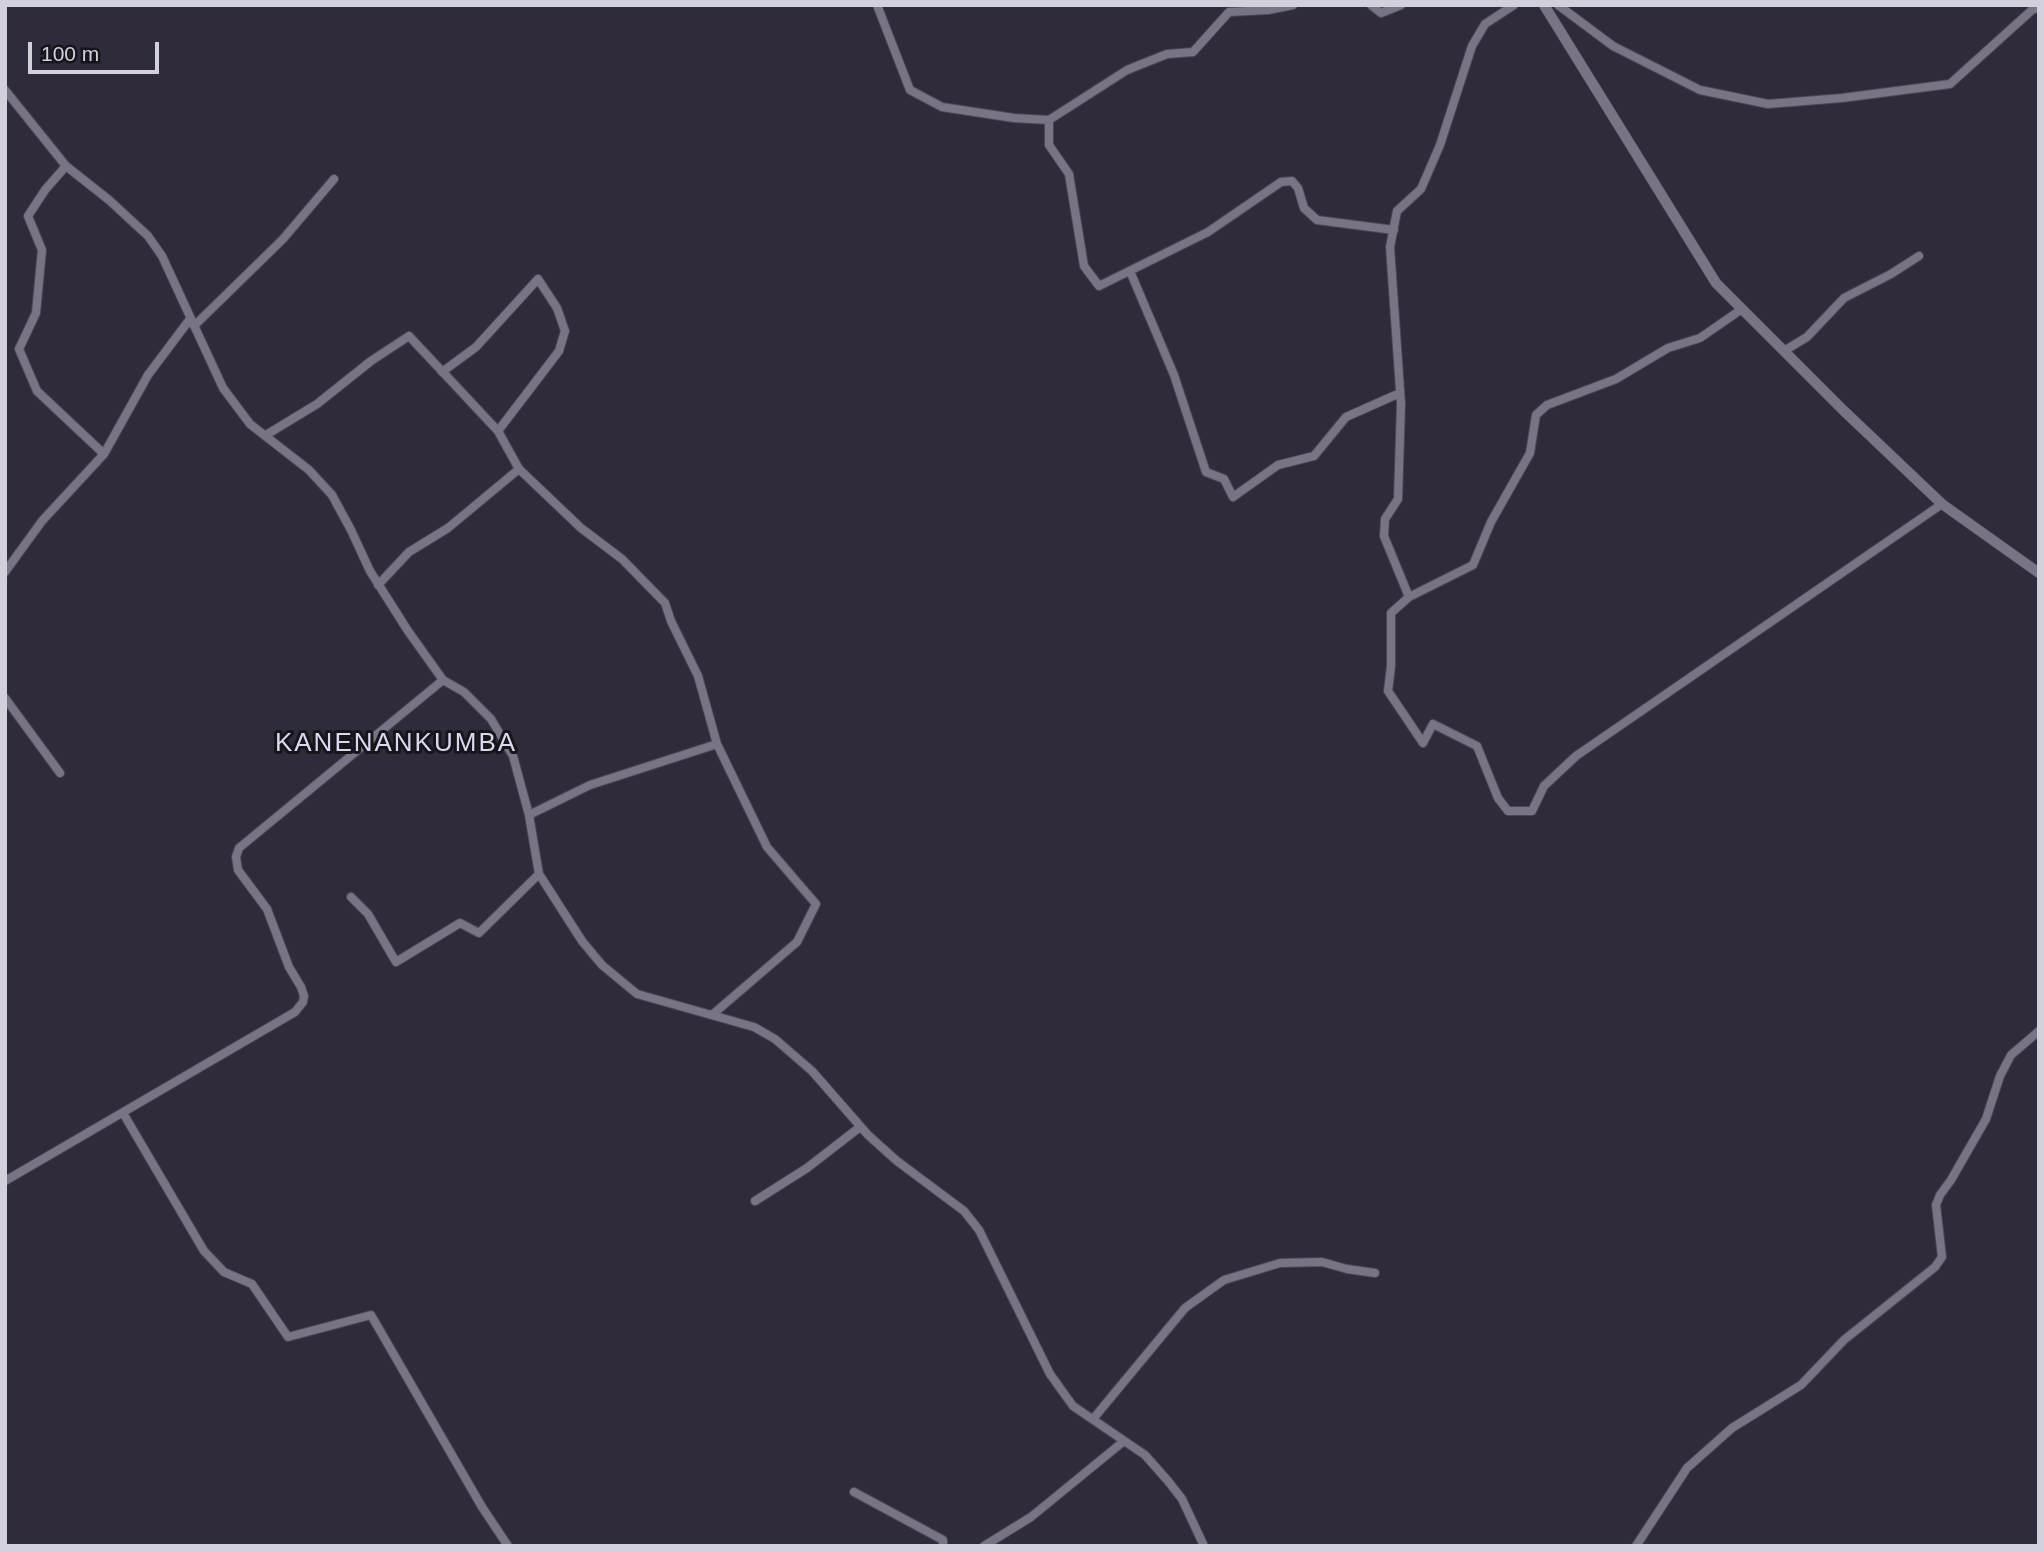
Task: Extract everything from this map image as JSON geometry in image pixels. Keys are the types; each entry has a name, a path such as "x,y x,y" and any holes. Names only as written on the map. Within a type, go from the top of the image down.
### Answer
{"street":[{"path":"877,5 910,90 942,107 1049,120 1127,70 1167,54 1193,52 1229,12 1268,10 1293,5"},
{"path":"1371,5 1381,13 1401,5"},
{"path":"1409,597 1384,536 1385,519 1398,499 1400,393 1390,247 1397,211 1421,189 1440,145 1472,46 1485,24 1514,5"},
{"path":"1544,5 1716,283 1942,504 2039,573"},
{"path":"1558,5 1613,46 1700,90 1769,104 1950,83 2032,10 2039,7"},
{"path":"5,90 66,166 148,236 162,256 223,388 250,424 309,470 332,495 378,585 443,680 464,692 491,719 513,756 540,874 582,941 602,965 637,994 754,1027 775,1039 812,1072 860,1127 897,1161 964,1211 979,1230 1050,1374 1073,1406 1145,1455 1181,1499 1204,1546"},
{"path":"1049,120 1049,145 1069,174 1084,266 1099,286 1209,232 1281,182 1292,181 1298,188 1304,208 1317,220 1394,230"},
{"path":"66,166 45,190 28,216 42,250 36,313 19,349 37,391 104,454"},
{"path":"5,572 42,521 104,454 148,375 192,323 283,239 334,179"},
{"path":"1784,351 1807,337 1843,298 1891,274 1919,256"},
{"path":"1130,271 1174,375 1206,472 1224,479 1233,497 1278,465 1314,456 1346,417 1400,393"},
{"path":"442,372 476,347 538,279 557,308 565,331 559,351 498,431"},
{"path":"1742,309 1700,338 1668,348 1616,379 1547,405 1536,415 1530,453 1491,522 1474,565 1409,597 1391,612 1388,691 1423,743 1433,724 1477,746 1498,798 1508,811 1532,811 1544,786 1576,756 1942,504"},
{"path":"266,435 317,404 371,360 409,336 498,431 519,468 581,528 622,559 665,603 698,676 717,744 767,846 816,904 797,942 712,1015"},
{"path":"378,585 409,552 448,528 519,468"},
{"path":"5,1181 295,1012 303,1002 301,987 289,967 267,909 238,870 236,857 239,848 443,680"},
{"path":"5,698 60,773"},
{"path":"528,815 590,785 717,744"},
{"path":"351,897 368,914 396,962 460,922 479,933 540,874"},
{"path":"1636,1546 1687,1468 1732,1428 1801,1385 1844,1340 1935,1267 1942,1257 1936,1205 1940,1195 1986,1119 2000,1076 2011,1055 2039,1031"},
{"path":"123,1113 204,1251 224,1272 253,1284 288,1337 371,1315 482,1507 508,1546"},
{"path":"755,1201 807,1168 860,1127"},
{"path":"1093,1419 1185,1308 1224,1280 1280,1263 1322,1262 1375,1273"},
{"path":"984,1546 1031,1517 1124,1441"},
{"path":"854,1492 943,1540 943,1546"}],"district":[{"name":"KANENANKUMBA","path":"396,744"}]}
